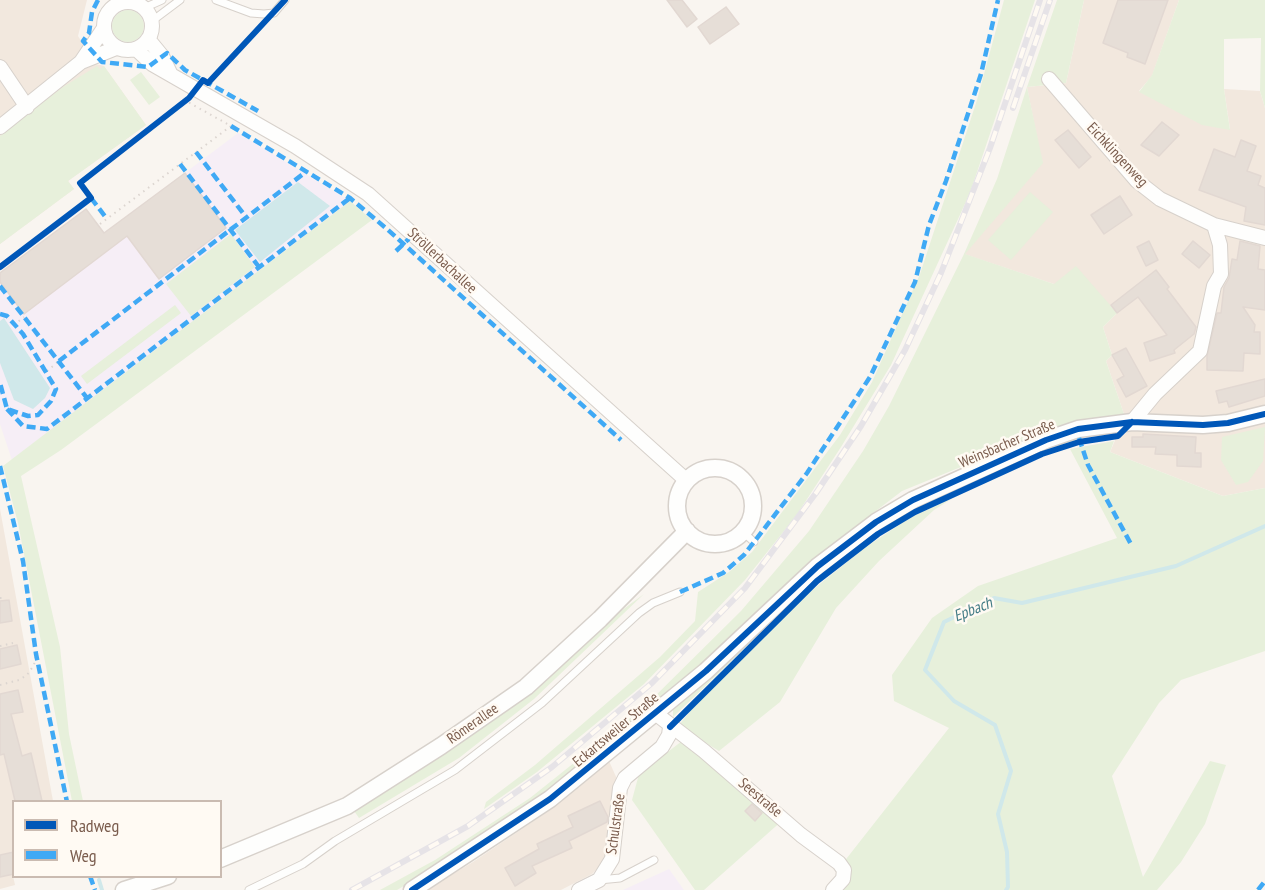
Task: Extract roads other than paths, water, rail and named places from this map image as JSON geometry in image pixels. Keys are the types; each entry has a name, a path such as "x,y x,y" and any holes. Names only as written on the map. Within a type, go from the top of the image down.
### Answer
{"street":[{"path":"0,127 81,62 104,28 110,5 128,1 144,8 152,21 148,39 136,49 116,48 105,36 104,28"},
{"path":"148,39 162,56 171,75"},
{"path":"81,62 116,48"},
{"name":"Ströllerbachallee","path":"136,49 152,64 305,152 368,194 687,481"},
{"path":"0,67 27,107"},
{"name":"Eichklingenweg","path":"1049,79 1137,181 1160,199 1214,225 1265,238"},
{"path":"1132,422 1155,394 1200,351 1205,338 1205,321 1212,293 1221,274 1220,245 1214,225"},
{"name":"Weinsbacher Straße","path":"818,566 876,522 954,480 1066,433 1132,422 1203,425 1228,423 1265,414"},
{"path":"715,468 728,470 739,476 747,485 753,503 749,537 721,544 709,544 687,531 678,510 678,498 687,481 703,471 715,468"},
{"name":"Römerallee","path":"222,858 346,806 441,746 526,687 600,619 687,531"},
{"name":"Eckartsweiler Straße","path":"412,890 550,799 706,671 818,566"},
{"name":"Seestraße","path":"655,714 704,751 801,835 839,864 844,870 843,879 833,890"},
{"name":"Schulstraße","path":"599,880 612,859 620,788 625,778 662,747 669,735 670,727"},
{"path":"124,890 162,878"},
{"path":"579,890 599,880"}],"lane":[{"path":"144,8 162,0"},
{"path":"152,21 180,0"},
{"path":"216,0 251,13 264,14 274,13 285,0"},
{"path":"249,890 303,864 335,841 455,770 542,703 639,613 653,603 680,592"},
{"path":"599,880 620,878 654,860"}],"water":[{"path":"298,182 330,206 260,262 235,230"},
{"path":"4,318 50,388 45,398 33,409 14,400 0,363 0,321"}],"waterway":[{"name":"Epbach","path":"1006,890 1008,887 1007,852 998,814 1011,771 995,725 954,701 925,670 944,622 994,598 1022,603 1176,566 1265,526"},
{"path":"99,880 102,890"}],"railway":[{"path":"352,890 468,826 552,767 652,683 745,588 816,493 861,426 905,350 941,273 990,148 1040,0"},
{"path":"1013,108 1050,0"}]}
